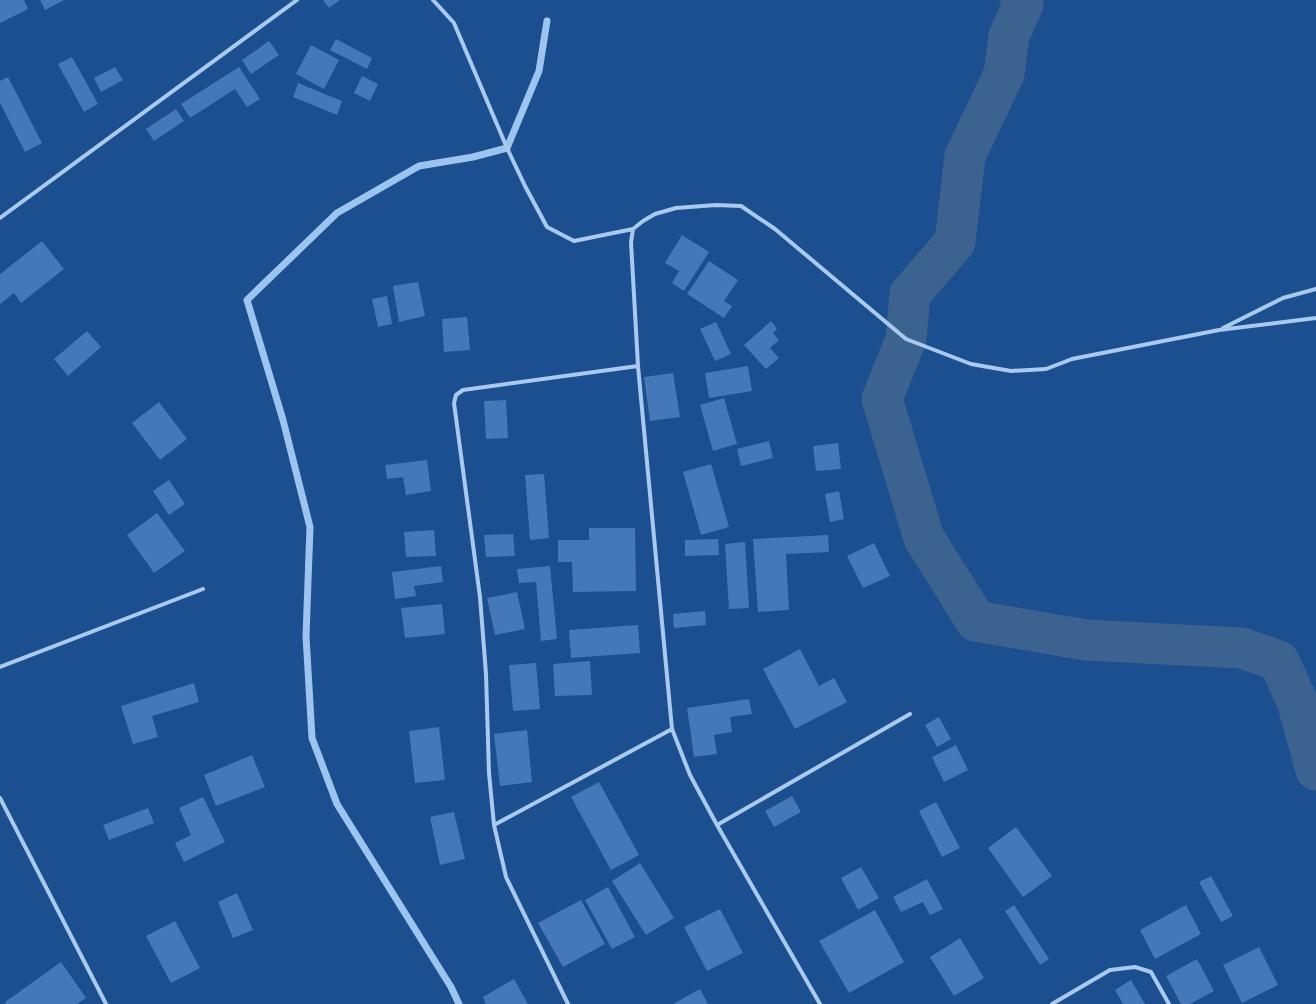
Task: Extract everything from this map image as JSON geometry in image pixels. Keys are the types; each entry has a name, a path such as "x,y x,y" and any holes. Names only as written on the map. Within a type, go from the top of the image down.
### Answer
{"street":[{"path":"0,218 297,0"},
{"path":"433,0 454,23 507,148 547,227 574,241 633,229 655,214 676,208 716,205 741,206 775,229 906,339 971,364 1011,370 1046,369 1072,359 1219,330 1316,318"},
{"path":"633,229 631,242 638,366 672,729 690,775 717,825 820,1004"},
{"path":"1219,330 1283,298 1316,289"},
{"path":"568,1004 506,877 494,825 489,773 486,674 480,597 454,403 456,394 462,390 638,366"},
{"path":"0,667 203,589"},
{"path":"717,825 910,714"},
{"path":"494,825 672,729"},
{"path":"0,798 106,1004"},
{"path":"1052,1004 1110,970 1135,967 1151,972 1169,1004"}],"building":[{"path":"0,0 24,0 28,9 0,23"},
{"path":"40,0 64,0 45,10"},
{"path":"323,0 340,0 329,8"},
{"path":"336,39 372,58 367,69 330,50"},
{"path":"269,41 279,55 251,74 242,60"},
{"path":"311,45 339,60 324,89 296,74"},
{"path":"72,57 98,104 84,112 58,64"},
{"path":"115,67 123,80 101,92 94,78"},
{"path":"239,67 260,99 247,107 235,89 190,118 181,104"},
{"path":"362,76 378,84 370,101 354,93"},
{"path":"8,77 42,143 25,152 0,103 0,81"},
{"path":"298,83 342,101 337,115 293,97"},
{"path":"176,109 184,121 154,141 146,129"},
{"path":"682,235 709,252 684,291 672,283 679,271 665,263"},
{"path":"42,241 64,269 21,303 14,293 0,304 0,274"},
{"path":"709,261 738,280 724,301 732,306 724,318 687,294"},
{"path":"418,282 425,316 399,322 393,286"},
{"path":"387,296 392,324 378,327 372,299"},
{"path":"467,317 470,350 444,352 442,319"},
{"path":"771,321 777,329 773,333 779,340 770,348 779,358 766,369 744,345"},
{"path":"716,322 731,354 715,361 700,329"},
{"path":"87,331 101,347 68,376 54,359"},
{"path":"748,366 752,391 709,398 705,373"},
{"path":"673,373 680,417 650,421 644,377"},
{"path":"724,398 737,444 713,451 700,405"},
{"path":"506,400 508,438 486,439 484,401"},
{"path":"159,402 187,439 160,460 132,423"},
{"path":"769,441 773,458 741,466 737,449"},
{"path":"838,443 841,469 816,471 813,446"},
{"path":"427,460 431,491 406,495 403,477 387,479 385,465"},
{"path":"711,464 729,527 701,535 683,472"},
{"path":"544,474 549,538 530,540 525,475"},
{"path":"169,480 185,504 169,515 153,491"},
{"path":"839,491 844,519 830,522 825,494"},
{"path":"157,513 185,551 154,573 127,535"},
{"path":"589,528 635,528 636,591 573,592 572,562 558,562 558,540 589,540"},
{"path":"434,530 436,556 406,557 404,532"},
{"path":"513,534 515,556 486,557 484,535"},
{"path":"828,535 829,552 786,554 789,610 758,612 753,539"},
{"path":"718,539 719,555 685,556 685,540"},
{"path":"745,542 749,608 729,609 725,544"},
{"path":"874,543 890,576 863,588 847,556"},
{"path":"441,566 443,582 414,586 416,596 395,599 392,572"},
{"path":"550,566 557,639 541,641 536,582 519,583 517,569"},
{"path":"517,592 525,629 495,635 487,598"},
{"path":"442,604 445,634 405,638 401,608"},
{"path":"705,611 706,625 674,628 673,614"},
{"path":"638,625 640,653 571,658 569,630"},
{"path":"800,649 819,686 834,678 847,702 795,729 763,669"},
{"path":"590,661 592,695 555,696 553,664"},
{"path":"536,663 540,709 513,711 509,665"},
{"path":"194,683 199,702 152,716 158,737 133,744 121,706"},
{"path":"749,699 752,714 730,717 732,732 714,735 717,754 694,757 687,708"},
{"path":"939,717 951,739 937,747 925,725"},
{"path":"439,727 445,780 415,783 409,731"},
{"path":"527,730 532,782 500,786 494,734"},
{"path":"956,745 968,770 944,782 932,757"},
{"path":"252,755 265,787 216,806 204,775"},
{"path":"599,782 639,855 611,870 571,797"},
{"path":"792,796 801,812 774,827 765,811"},
{"path":"203,797 225,842 184,862 175,843 191,835 179,808"},
{"path":"936,802 960,848 942,857 919,811"},
{"path":"148,808 154,823 109,840 103,825"},
{"path":"454,812 465,859 440,865 430,817"},
{"path":"1016,827 1052,876 1023,897 988,848"},
{"path":"640,863 674,918 646,935 612,881"},
{"path":"861,867 879,898 858,910 841,878"},
{"path":"1211,876 1233,916 1221,922 1199,882"},
{"path":"927,879 943,909 930,915 923,902 901,912 893,897"},
{"path":"608,887 635,937 612,949 585,900"},
{"path":"237,893 253,930 233,938 218,902"},
{"path":"581,900 605,944 563,967 538,923"},
{"path":"1014,905 1049,959 1040,965 1005,911"},
{"path":"1186,905 1201,934 1155,959 1140,930"},
{"path":"720,909 743,953 707,971 684,927"},
{"path":"875,910 904,962 849,993 819,941"},
{"path":"175,921 200,968 171,983 146,936"},
{"path":"960,938 984,978 954,996 930,957"},
{"path":"1259,947 1278,985 1242,1003 1223,965"},
{"path":"1197,959 1214,991 1190,1004 1181,1004 1166,976"},
{"path":"61,962 86,998 77,1004 6,1004 5,1002"},
{"path":"514,979 528,1004 486,1004 483,997"},
{"path":"1131,980 1145,1004 1123,1004 1115,990"},
{"path":"700,989 708,1004 673,1004"}],"waterway":[{"path":"1021,0 1023,4 1009,36 1004,74 965,156 955,242 910,294 906,339 882,399 924,538 976,621 1085,640 1242,648 1279,661 1297,701 1316,770"},
{"path":"459,1004 451,987 337,804 312,738 306,636 310,527 283,420 247,300 337,213 419,166 473,157 507,148 539,71 547,21"}]}
